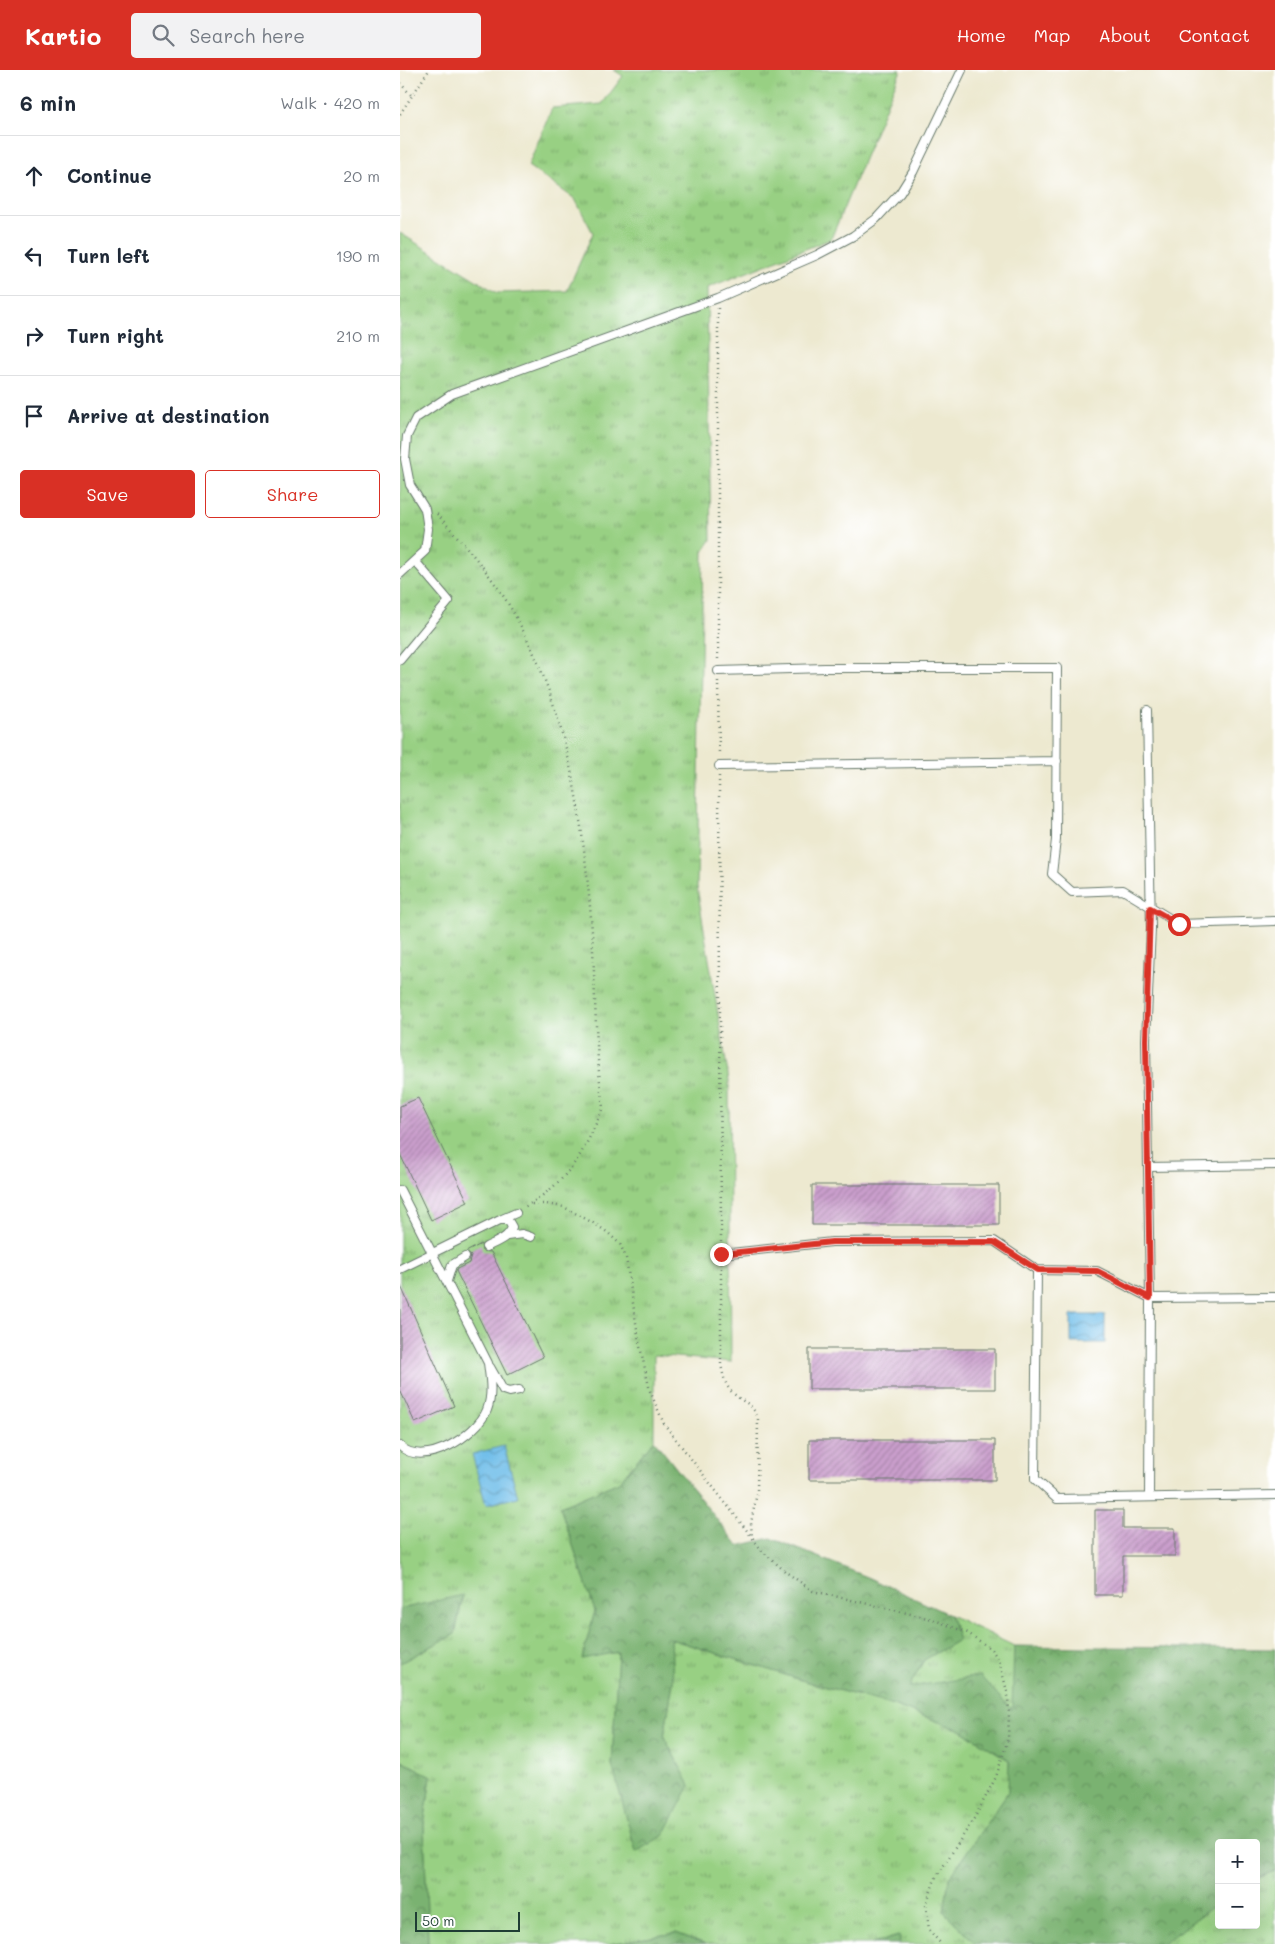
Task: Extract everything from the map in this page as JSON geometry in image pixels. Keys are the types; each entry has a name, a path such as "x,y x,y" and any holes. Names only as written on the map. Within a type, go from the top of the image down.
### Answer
{"lane":[{"path":"400,574 425,551 428,529 425,509 410,485 404,459 407,436 416,418 452,394 718,298 817,255 853,236 876,219 900,193 913,172 962,70"},
{"path":"400,660 449,601 415,561"},
{"path":"718,671 825,668 1057,668 1056,840 1052,874 1072,892 1123,890 1179,924 1275,921"},
{"path":"1147,710 1150,908 1146,1040 1150,1298 1149,1497"},
{"path":"719,766 1057,761"},
{"path":"1148,1167 1275,1165"},
{"path":"400,1190 503,1390 509,1392 519,1390"},
{"path":"400,1269 516,1213"},
{"path":"486,1247 511,1232 510,1222 508,1220 500,1220"},
{"path":"507,1236 522,1234 530,1238"},
{"path":"721,1254 832,1242 994,1242 1038,1270 1097,1271 1150,1298 1275,1297"},
{"path":"446,1281 452,1265 457,1260 466,1257"},
{"path":"1038,1270 1035,1479 1057,1499 1275,1495"},
{"path":"400,1446 412,1453 429,1453 460,1440 472,1431 481,1421 490,1398 491,1384 488,1363"}],"path":[{"path":"400,114 429,70"},
{"path":"400,83 412,96"},
{"path":"718,298 721,1364 724,1380 732,1393 753,1406 758,1418 757,1494 751,1523 752,1537"},
{"path":"459,539 483,567 516,618 535,655 550,691 562,731 579,805 591,918 603,1107 592,1134 576,1162 561,1181 516,1213"},
{"path":"530,1204 564,1207 595,1224 620,1244 626,1258 639,1342 650,1391 664,1424 762,1551 813,1591 932,1619 968,1632 991,1649 999,1660 1008,1695 1010,1714 1008,1739 996,1777 975,1817 935,1879 926,1905 929,1930 941,1944"}],"green space":[{"path":"614,70 901,70 831,239 707,288 711,540 703,552 697,887 729,1080 731,1362 654,1355 654,1440 619,1482 560,1507 595,1611 582,1658 618,1652 612,1765 690,1786 664,1737 673,1682 670,1639 808,1682 893,1705 961,1730 1010,1761 1008,1792 949,1878 944,1912 976,1944 900,1944 898,1936 872,1944 706,1944 676,1933 609,1944 428,1944 424,1825 431,1776 400,1760 400,1663 455,1634 463,1596 400,1609 400,233 497,293 567,291 593,233 575,199 528,166 552,108 602,104 623,76"},
{"path":"654,1440 738,1546 771,1538 870,1578 950,1615 959,1640 924,1660 909,1687 980,1676 1012,1710 1014,1646 1275,1649 1275,1871 1260,1877 1260,1839 1215,1839 1215,1905 1162,1944 976,1944 944,1912 949,1878 1008,1792 1009,1760 961,1730 893,1705 808,1682 671,1639 673,1682 664,1737 690,1785 664,1835 636,1852 612,1765 618,1652 582,1659 595,1611 560,1507 619,1482"},
{"path":"463,1595 455,1634 400,1663 400,1609"},
{"path":"950,1615 1014,1646 1013,1710 908,1687 924,1660 959,1640"},
{"path":"400,1760 431,1776 424,1825 428,1944 400,1944"},
{"path":"1275,1871 1275,1944 1162,1944 1215,1905 1215,1929 1260,1929 1260,1877"},
{"path":"676,1933 706,1944 609,1944"},
{"path":"899,1936 900,1944 872,1944"}],"water":[{"path":"1071,1315 1105,1315 1105,1343 1071,1343"},
{"path":"504,1446 518,1497 486,1505 472,1454"}],"building":[{"path":"418,1098 468,1202 431,1220 400,1154 400,1106"},
{"path":"812,1185 999,1185 999,1225 812,1225"},
{"path":"481,1244 482,1251 491,1252 543,1357 507,1375 456,1271 469,1263 471,1256 466,1252"},
{"path":"400,1284 454,1406 415,1423 400,1390"},
{"path":"809,1349 995,1349 995,1389 809,1389"},
{"path":"809,1440 995,1440 995,1480 809,1480"},
{"path":"1095,1510 1123,1510 1123,1528 1175,1528 1175,1556 1123,1556 1123,1595 1095,1595"}],"route":[{"path":"721,1254 832,1242 994,1242 1038,1270 1097,1271 1150,1298 1146,1040 1151,928 1150,908 1179,924"}]}
